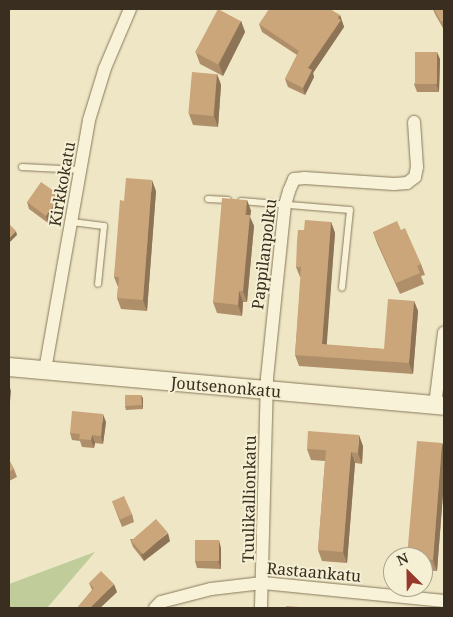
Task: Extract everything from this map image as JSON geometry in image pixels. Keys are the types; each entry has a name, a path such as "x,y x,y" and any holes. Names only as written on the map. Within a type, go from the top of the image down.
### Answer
{"main road":[{"name":"Joutsenonkatu","path":"9,367 440,405"}],"street":[{"name":"Kirkkokatu","path":"45,370 96,94 128,9"},
{"name":"Pappilanpolku","path":"268,391 285,205 294,179 407,183 414,177 417,167 414,122"},
{"path":"440,405 444,333"},
{"name":"Tuulikallionkatu","path":"261,608 268,391"},
{"name":"Rastaankatu","path":"155,608 162,602 211,589 263,582 444,601"}],"lane":[{"path":"22,167 81,170"},
{"path":"208,199 350,210 342,288"},
{"path":"72,222 104,226 98,284"}],"green space":[{"path":"95,552 47,608 9,608 9,584"}],"building":[{"path":"218,9 241,21 218,64 195,52"},
{"path":"269,9 330,9 340,15 338,18 341,20 308,68 312,70 303,88 285,79 299,51 259,24"},
{"path":"434,9 444,9 444,20 441,22"},
{"path":"415,52 437,52 437,84 415,84"},
{"path":"192,72 217,74 213,116 188,114"},
{"path":"126,178 152,180 143,300 117,298 119,277 114,277 120,200 124,201"},
{"path":"41,182 58,194 52,201 55,203 46,216 27,202"},
{"path":"222,198 247,200 245,215 250,215 243,291 239,291 238,305 213,302"},
{"path":"305,220 331,222 322,344 384,349 388,299 414,301 409,363 295,355 301,267 296,267 297,241 298,230 304,230"},
{"path":"397,221 401,230 405,228 421,264 417,266 420,273 396,283 373,232"},
{"path":"9,224 16,231 9,238"},
{"path":"125,395 141,395 142,405 125,406"},
{"path":"72,411 103,414 101,436 92,435 91,440 79,439 80,434 70,433"},
{"path":"308,431 359,435 358,453 351,452 343,552 318,550 326,450 307,449"},
{"path":"417,441 442,443 433,560 433,547 408,547"},
{"path":"9,460 14,469 9,472"},
{"path":"124,496 132,514 120,520 112,501"},
{"path":"156,519 168,533 143,554 131,541"},
{"path":"195,540 219,540 219,561 195,561"},
{"path":"101,571 114,584 90,608 77,608 94,588 89,583"},
{"path":"286,606 313,608 286,608"}]}
